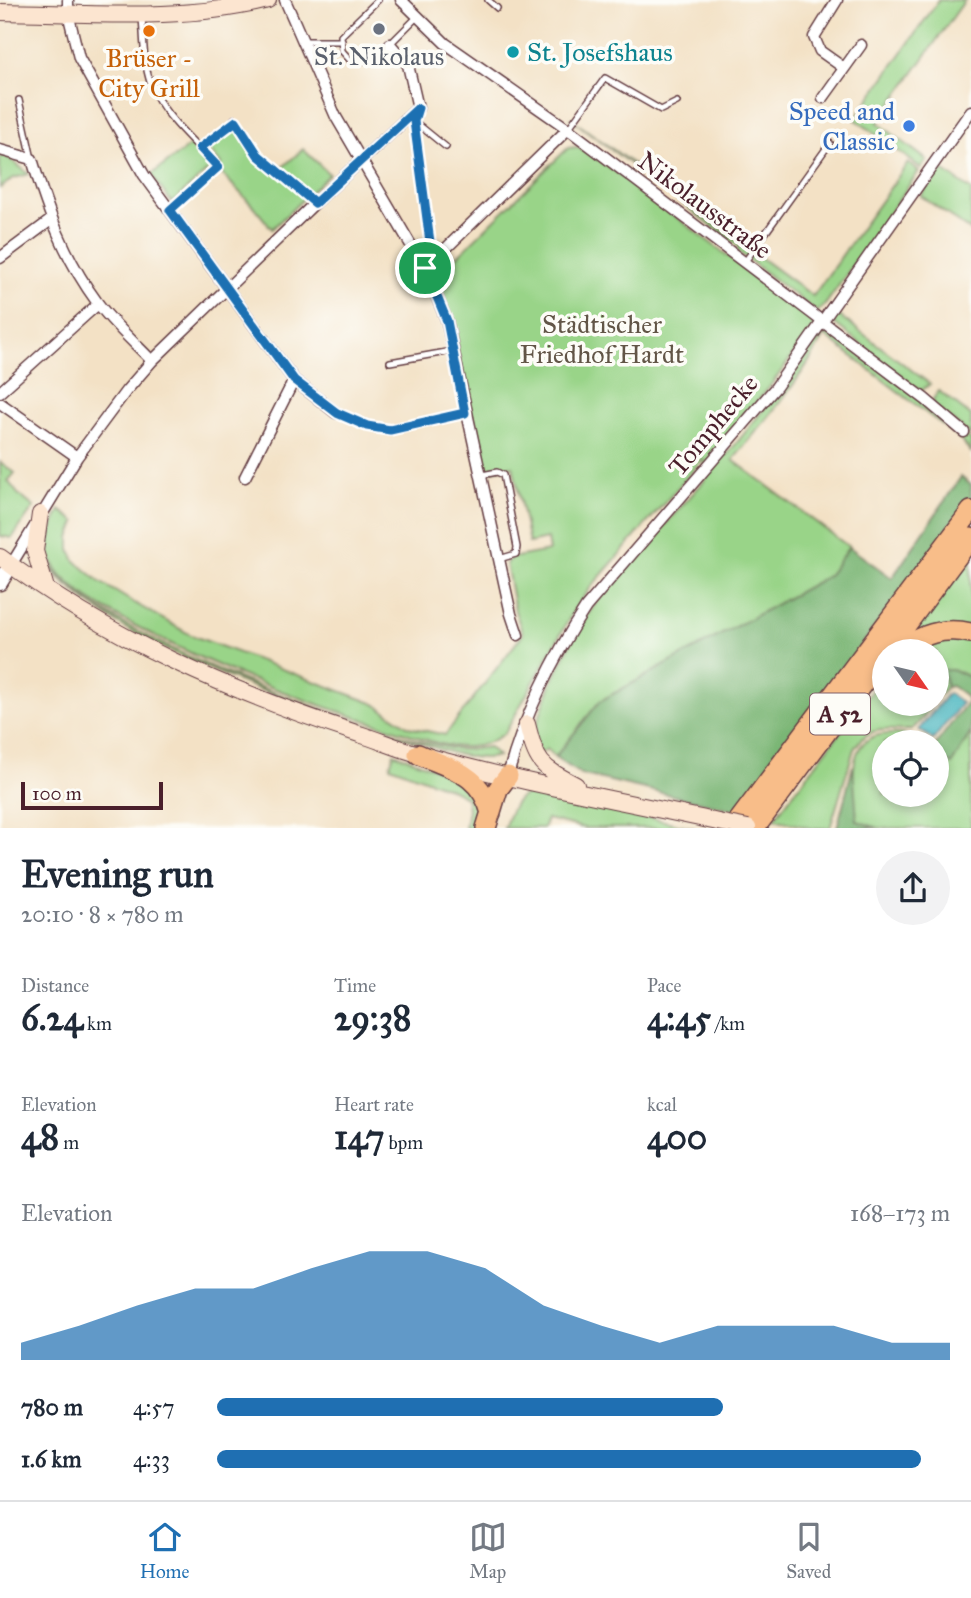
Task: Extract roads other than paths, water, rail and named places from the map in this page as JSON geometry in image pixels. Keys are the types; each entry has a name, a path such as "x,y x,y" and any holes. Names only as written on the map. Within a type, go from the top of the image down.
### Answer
{"highway":[{"name":"A 52","path":"726,825 971,511"},
{"name":"A 52","path":"895,639 971,538"},
{"path":"919,639 934,632 956,630 971,633"},
{"name":"A 52","path":"755,828 872,671"},
{"path":"797,773 829,740 872,685"},
{"path":"418,754 466,776 479,785 492,823"},
{"path":"492,823 511,792 508,776"}],"main road":[{"path":"0,12 68,6 142,13 199,12 268,0"},
{"path":"40,514 36,551 46,588"},
{"path":"5,561 127,639 179,665 292,711 418,754 748,828"},
{"path":"527,724 534,753 543,765 597,795"}],"street":[{"path":"285,0 336,117 425,268 447,321 465,413 482,475 518,635"},
{"name":"Nikolausstraße","path":"401,0 445,43 568,130 925,399 964,432"},
{"path":"837,0 814,37 820,51 844,68"},
{"path":"68,6 79,58 144,175 294,380 337,413"},
{"path":"0,583 5,561 78,457 152,361 315,203 418,108 408,65 390,44"},
{"path":"823,98 861,45"},
{"name":"Tomphecke","path":"508,776 513,757 547,674 586,607 776,387 971,111"},
{"path":"425,268 568,130"},
{"path":"0,150 32,159 51,220 70,262 98,304 152,361"},
{"path":"0,258 51,220"},
{"path":"0,392 98,304"},
{"path":"245,477 294,380"},
{"path":"0,403 78,457"}],"lane":[{"path":"488,0 497,8"},
{"path":"374,2 343,32 342,51 351,61 374,60 417,17"},
{"path":"142,13 145,59 154,91 184,132 218,167 170,210"},
{"path":"302,41 342,41"},
{"path":"568,130 605,78 661,110 677,102"},
{"path":"19,100 32,159"},
{"path":"418,108 414,121 430,242 425,268"},
{"path":"200,148 235,120 258,155 315,203"},
{"path":"414,121 446,147"},
{"path":"744,263 830,143"},
{"path":"390,362 452,351"},
{"path":"337,413 367,426 390,430 465,413"},
{"path":"482,475 498,472 503,475 517,547 516,554 499,559"}],"water":[{"path":"949,694 962,703 941,730 919,729 929,716 949,716"}],"place":[{"name":"St. Nikolaus","path":"379,29"},
{"name":"Brüser - City Grill","path":"149,31"},
{"name":"St. Josefshaus","path":"513,52"},
{"name":"Speed and Classic","path":"909,126"}],"park label":[{"name":"Städtischer Friedhof Hardt","path":"602,339"}]}
